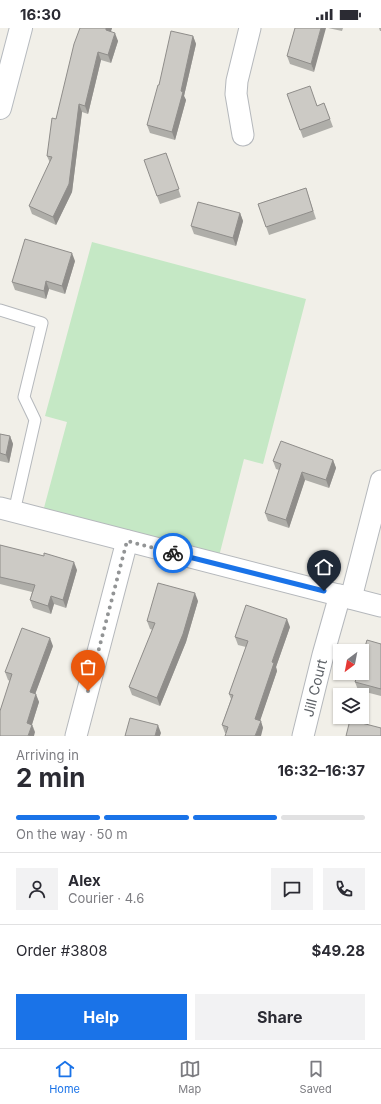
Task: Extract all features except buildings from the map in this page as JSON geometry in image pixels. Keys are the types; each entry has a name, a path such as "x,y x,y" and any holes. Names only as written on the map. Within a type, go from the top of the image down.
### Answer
{"main road":[{"path":"0,108 21,28"}],"street":[{"path":"243,136 236,94 237,82 250,28"},
{"name":"Jill Court","path":"303,736 323,655 346,596 381,481"},
{"path":"7,510 381,606"},
{"path":"76,736 127,541"}],"lane":[{"path":"0,310 42,323 24,397 36,420 7,510"}],"green space":[{"path":"92,242 306,299 263,464 244,459 217,564 41,519 67,422 45,416"}],"way so far":[{"path":"88,691 127,541 173,553"}],"route":[{"path":"173,553 324,591"}]}
